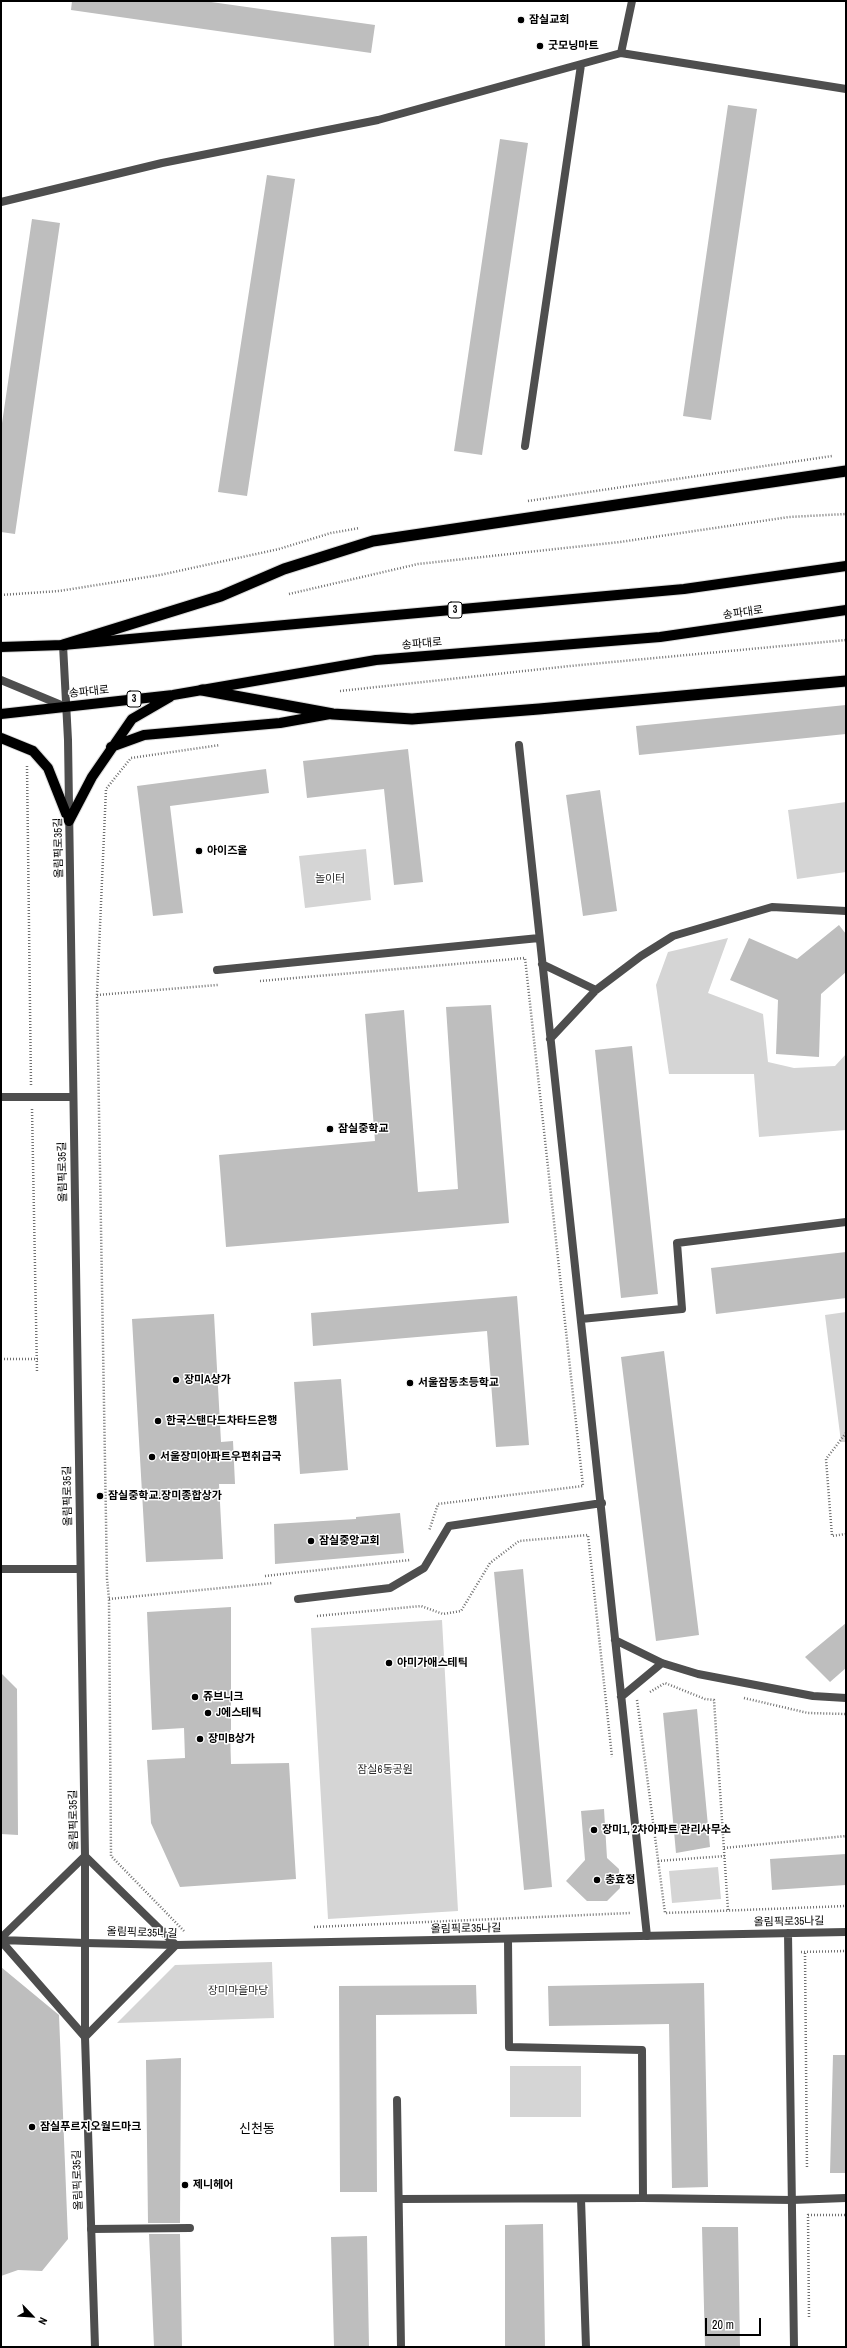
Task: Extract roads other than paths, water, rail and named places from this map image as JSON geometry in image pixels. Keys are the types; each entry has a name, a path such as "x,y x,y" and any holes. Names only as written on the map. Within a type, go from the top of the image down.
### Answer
{"highway":[{"path":"63,645 222,596 284,569 373,540 846,470"},
{"path":"202,690 333,714 412,719 540,709 846,681"}],"main road":[{"name":"3","path":"1,647 63,645 684,589 846,566"},
{"name":"송파대로","path":"1,714 173,695 376,660 660,637 846,610"},
{"path":"69,822 92,777 111,747 132,719 173,695"},
{"path":"111,747 144,735 280,723 333,714"},
{"path":"1,738 33,751 48,768 69,822"}],"street":[{"path":"621,53 632,1"},
{"path":"1,202 162,163 378,120 621,53 846,89"},
{"path":"525,446 581,65"},
{"name":"올림픽로35길","path":"63,645 69,822 85,1856 85,2037 95,2347"},
{"path":"1,680 66,707"},
{"path":"519,745 602,1503 615,1640 647,1936"},
{"path":"550,1039 596,990 641,956 673,936 716,922 772,907 846,911"},
{"path":"217,970 539,938"},
{"path":"542,964 596,990"},
{"path":"1,1098 73,1097"},
{"path":"581,1319 682,1309 676,1243 846,1222"},
{"path":"298,1599 390,1588 424,1568 449,1526 602,1503"},
{"path":"1,1569 80,1568"},
{"path":"615,1640 662,1663 698,1674 813,1696 846,1698"},
{"path":"622,1698 662,1663"},
{"path":"85,1856 176,1946 85,2037 1,1940 85,1856"},
{"name":"올림픽로35나길","path":"1,1940 176,1946 846,1932"},
{"path":"788,1933 794,2347"},
{"path":"508,1939 509,2047 642,2050 644,2198"},
{"path":"397,2100 401,2347"},
{"path":"399,2199 644,2198 792,2200 846,2198"},
{"path":"581,2199 586,2347"},
{"path":"91,2229 190,2228"}],"place":[{"name":"잠실교회","path":"521,20"},
{"name":"굿모닝마트","path":"540,46"},
{"name":"아이즈올","path":"199,851"},
{"name":"잠실중학교","path":"330,1129"},
{"name":"장미A상가","path":"176,1380"},
{"name":"서울잠동초등학교","path":"410,1383"},
{"name":"한국스탠다드차타드은행","path":"158,1421"},
{"name":"서울장미아파트우편취급국","path":"152,1457"},
{"name":"잠실중학교.장미종합상가","path":"100,1496"},
{"name":"잠실중앙교회","path":"311,1541"},
{"name":"아미가애스테틱","path":"389,1663"},
{"name":"쥬브니크","path":"195,1697"},
{"name":"J에스테틱","path":"208,1713"},
{"name":"장미B상가","path":"200,1739"},
{"name":"장미1, 2차아파트 관리사무소","path":"594,1830"},
{"name":"충효정","path":"597,1880"},
{"name":"잠실푸르지오월드마크","path":"32,2127"},
{"name":"제니헤어","path":"185,2185"}],"district":[{"name":"신천동","path":"257,2130"}],"park label":[{"name":"놀이터","path":"330,879"},
{"name":"잠실6동공원","path":"385,1770"},
{"name":"장미마을마당","path":"238,1991"}]}
